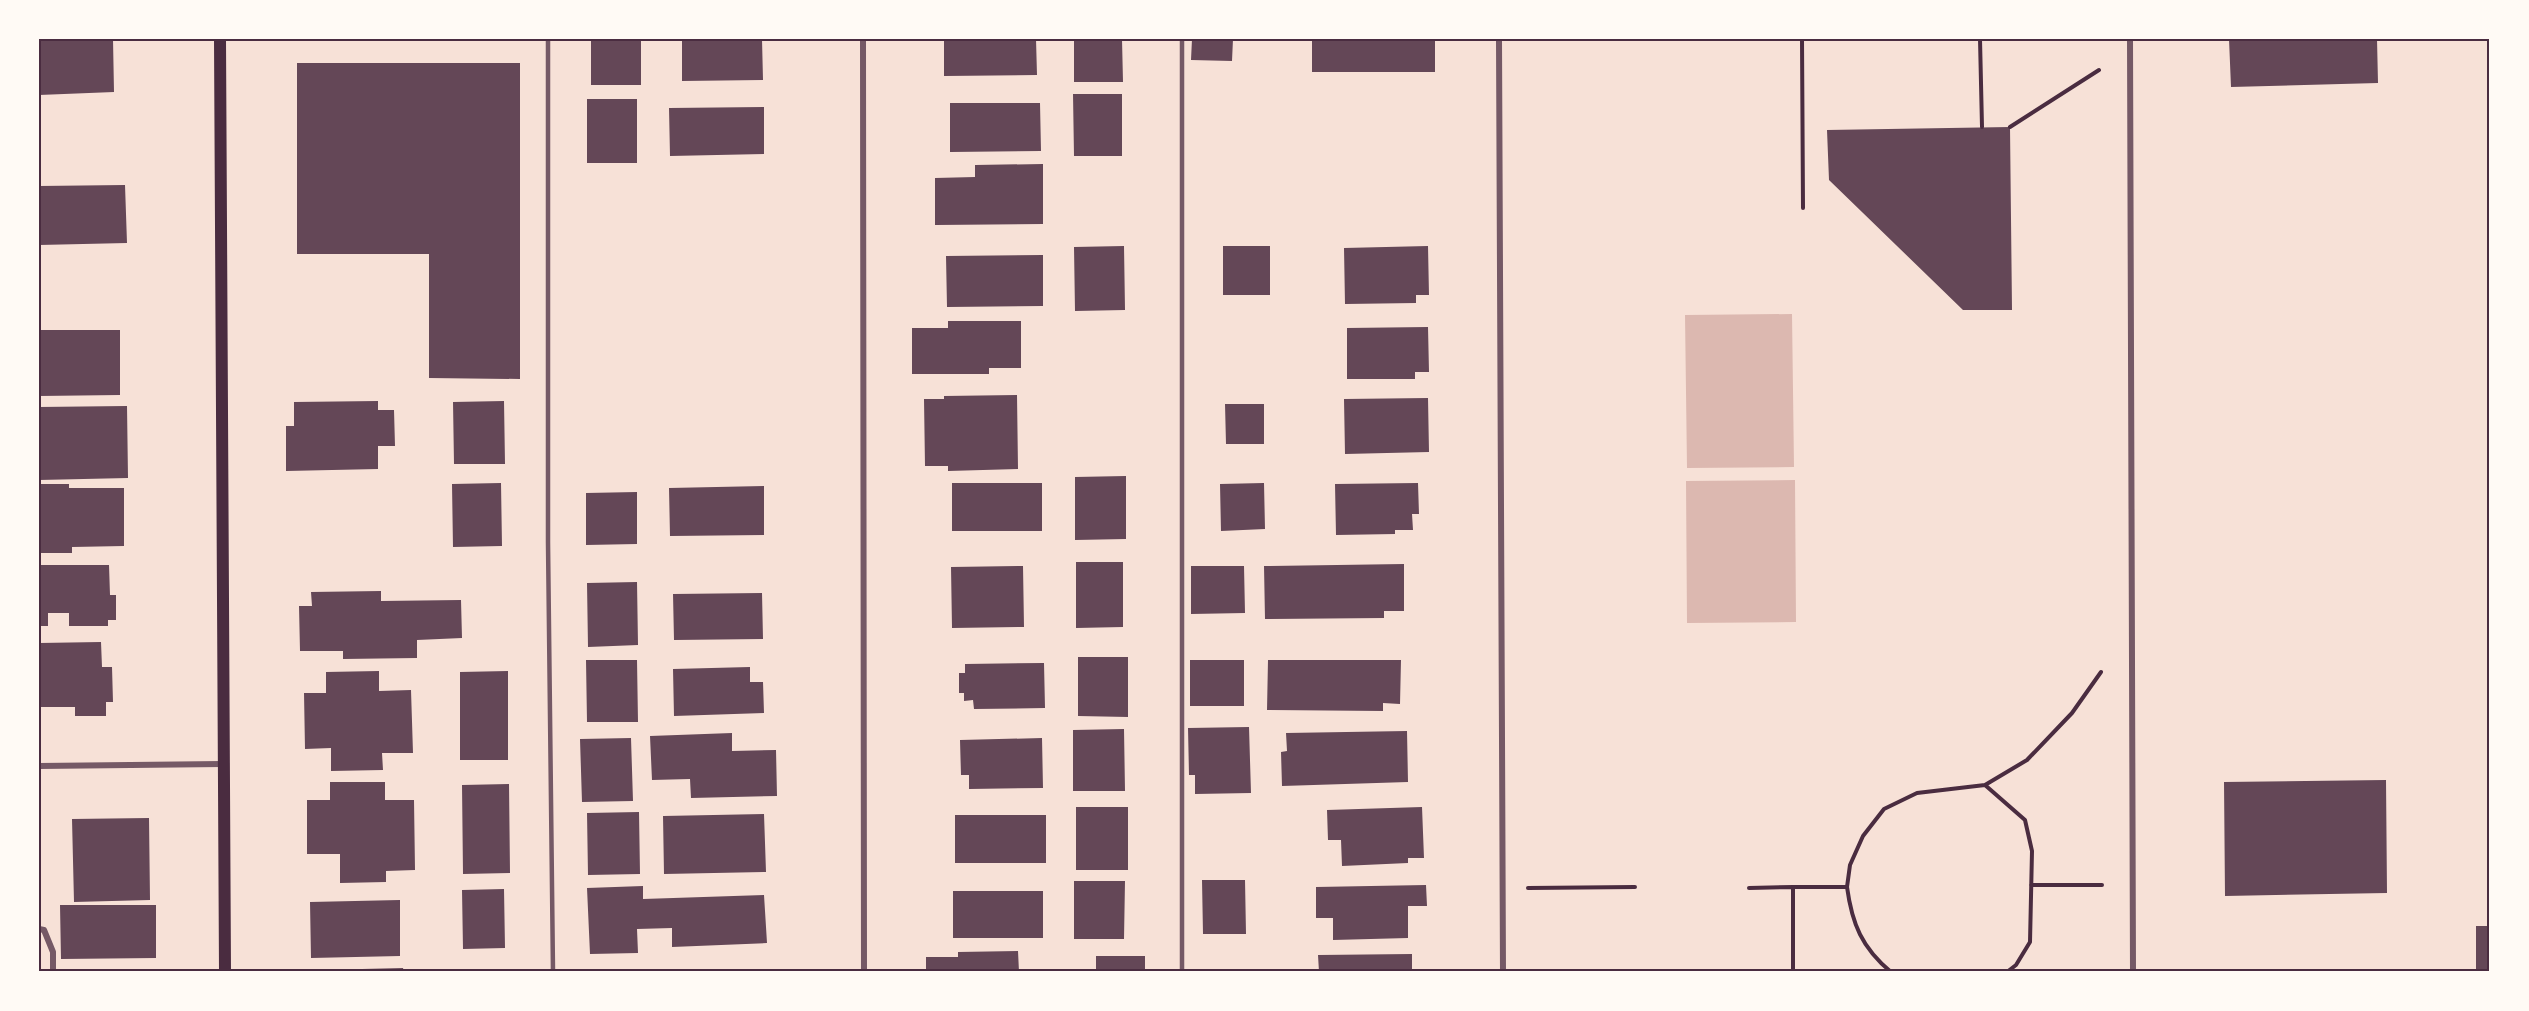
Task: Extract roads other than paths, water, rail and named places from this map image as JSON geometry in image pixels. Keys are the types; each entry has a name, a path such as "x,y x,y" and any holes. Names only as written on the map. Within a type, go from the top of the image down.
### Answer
{"main road":[{"path":"220,39 222,764 225,972"}],"street":[{"path":"863,39 864,972"},
{"path":"1499,39 1503,972"},
{"path":"2130,39 2133,972"},
{"path":"39,766 222,764"},
{"path":"39,929 44,930 53,952 53,972"}],"lane":[{"path":"548,39 548,542 553,972"},
{"path":"1182,39 1182,972"}]}
